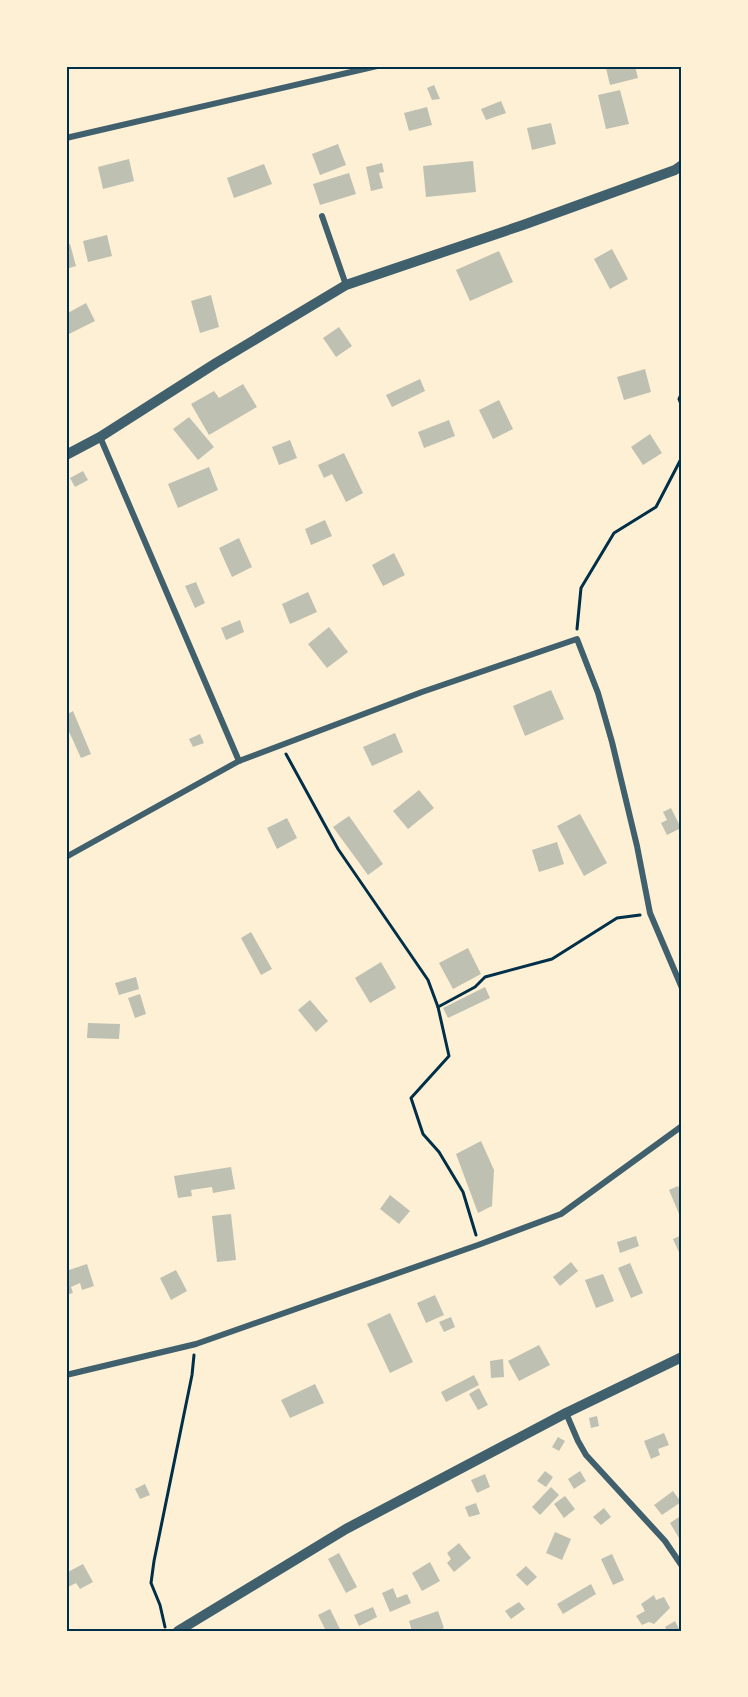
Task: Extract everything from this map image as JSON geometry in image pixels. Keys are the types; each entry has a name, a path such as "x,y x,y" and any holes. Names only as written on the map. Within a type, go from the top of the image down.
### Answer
{"street":[{"path":"66,138 377,66"},
{"path":"66,455 100,437 216,363 346,285 523,225 675,170 682,165"},
{"path":"322,216 346,285"},
{"path":"100,437 239,761"},
{"path":"66,857 239,761 422,692 577,639 598,693 612,742 650,913 682,988"},
{"path":"66,1375 196,1344 561,1214 682,1126"},
{"path":"178,1631 346,1529 566,1413 682,1358"},
{"path":"566,1413 586,1455 665,1541 682,1566"}],"path":[{"path":"682,392 679,399 682,407"},
{"path":"577,639 581,588 614,533 656,507 682,457"},
{"path":"280,745 338,849 428,980 438,1007 449,1056 411,1098 423,1134 439,1152 463,1192 478,1245"},
{"path":"438,1007 475,987 485,977 552,959 617,918 650,913"},
{"path":"165,1631 160,1605 151,1583 192,1375 196,1344"}],"building":[{"path":"635,66 638,78 610,85 606,68"},
{"path":"434,85 440,99 432,100 427,88"},
{"path":"620,90 629,124 606,129 598,95"},
{"path":"501,101 506,113 486,120 481,109"},
{"path":"427,107 432,125 409,131 404,113"},
{"path":"551,123 556,144 532,150 527,128"},
{"path":"338,144 346,165 320,175 312,154"},
{"path":"129,159 134,181 103,189 98,167"},
{"path":"473,161 476,192 426,197 423,166"},
{"path":"382,163 384,172 379,173 383,188 371,191 366,167"},
{"path":"264,164 272,184 234,198 227,178"},
{"path":"349,173 356,194 320,205 313,184"},
{"path":"107,235 112,256 88,262 83,241"},
{"path":"70,244 76,266 66,269 66,245"},
{"path":"612,249 628,279 610,289 594,259"},
{"path":"499,251 513,282 470,301 456,270"},
{"path":"211,295 219,327 200,333 191,301"},
{"path":"86,303 95,321 67,335 66,314"},
{"path":"339,327 352,346 336,357 323,338"},
{"path":"645,369 651,392 624,400 617,377"},
{"path":"420,379 425,391 392,407 386,395"},
{"path":"243,384 257,407 209,435 191,404 214,391 219,398"},
{"path":"499,400 513,429 493,439 479,410"},
{"path":"189,417 214,447 198,460 173,429"},
{"path":"449,420 455,436 424,448 418,432"},
{"path":"650,434 662,453 643,465 631,447"},
{"path":"290,440 297,458 279,465 272,447"},
{"path":"344,453 363,493 346,502 332,474 324,478 318,465"},
{"path":"209,467 218,490 178,508 168,484"},
{"path":"83,471 88,480 75,487 70,478"},
{"path":"325,520 332,536 311,545 305,529"},
{"path":"239,538 252,567 232,577 219,548"},
{"path":"394,553 405,575 383,586 372,565"},
{"path":"196,582 205,603 195,608 185,586"},
{"path":"308,592 317,612 290,624 282,604"},
{"path":"240,620 244,632 226,640 221,628"},
{"path":"329,627 348,652 327,668 308,644"},
{"path":"551,690 564,719 525,736 513,706"},
{"path":"73,711 91,754 81,758 66,725 66,715"},
{"path":"395,733 403,752 372,766 363,747"},
{"path":"200,734 204,743 193,747 189,739"},
{"path":"419,790 434,808 408,829 393,811"},
{"path":"671,808 681,828 667,835 661,823 667,820 663,812"},
{"path":"580,814 607,863 584,876 557,826"},
{"path":"349,816 383,864 368,875 333,827"},
{"path":"287,818 297,838 277,849 267,828"},
{"path":"557,842 564,864 539,872 532,850"},
{"path":"251,932 272,969 261,975 241,938"},
{"path":"468,948 481,974 453,989 439,963"},
{"path":"381,962 396,988 370,1003 355,978"},
{"path":"136,977 139,989 119,995 115,983"},
{"path":"485,987 490,998 448,1018 443,1008"},
{"path":"140,994 146,1014 135,1018 128,998"},
{"path":"310,1000 328,1021 316,1032 298,1010"},
{"path":"88,1023 120,1024 119,1039 87,1038"},
{"path":"481,1141 494,1170 492,1206 478,1213 456,1154"},
{"path":"231,1167 235,1189 213,1193 212,1187 191,1190 192,1196 178,1198 174,1176"},
{"path":"678,1186 682,1196 682,1221 669,1190"},
{"path":"390,1195 410,1211 399,1224 380,1209"},
{"path":"231,1214 236,1260 217,1262 212,1216"},
{"path":"682,1235 682,1259 673,1239"},
{"path":"636,1236 639,1246 620,1253 617,1242"},
{"path":"571,1262 578,1271 560,1286 553,1277"},
{"path":"630,1263 643,1293 631,1298 618,1268"},
{"path":"87,1264 94,1286 82,1290 80,1283 71,1287 73,1293 66,1295 66,1271"},
{"path":"176,1270 187,1291 171,1300 160,1278"},
{"path":"603,1274 614,1301 596,1308 585,1280"},
{"path":"435,1295 444,1315 426,1323 417,1303"},
{"path":"390,1313 413,1362 390,1373 367,1324"},
{"path":"451,1317 455,1327 444,1332 439,1322"},
{"path":"539,1345 550,1365 519,1381 508,1361"},
{"path":"503,1359 504,1377 491,1378 490,1361"},
{"path":"474,1375 479,1385 446,1402 441,1392"},
{"path":"315,1384 324,1403 290,1418 281,1400"},
{"path":"479,1388 488,1405 478,1410 469,1394"},
{"path":"597,1416 599,1426 591,1428 589,1418"},
{"path":"664,1433 669,1445 658,1449 660,1455 651,1459 644,1441"},
{"path":"558,1437 565,1441 559,1451 552,1447"},
{"path":"545,1471 553,1477 546,1487 537,1481"},
{"path":"580,1471 586,1481 574,1489 568,1479"},
{"path":"485,1474 490,1487 477,1493 471,1480"},
{"path":"145,1484 150,1495 140,1499 135,1489"},
{"path":"551,1487 559,1495 540,1515 532,1507"},
{"path":"673,1491 681,1502 662,1515 654,1505"},
{"path":"565,1496 575,1509 564,1518 554,1504"},
{"path":"476,1503 480,1514 469,1517 465,1507"},
{"path":"604,1508 611,1517 601,1525 593,1517"},
{"path":"679,1517 682,1521 682,1543 670,1523"},
{"path":"555,1532 571,1539 562,1560 546,1553"},
{"path":"459,1543 471,1558 454,1572 447,1563 451,1559 447,1553"},
{"path":"339,1553 357,1587 346,1593 328,1559"},
{"path":"612,1554 624,1580 613,1585 601,1559"},
{"path":"430,1562 440,1581 422,1591 412,1573"},
{"path":"83,1564 93,1582 80,1589 76,1583 66,1588 66,1573"},
{"path":"526,1566 537,1577 527,1586 516,1575"},
{"path":"591,1584 596,1594 563,1614 557,1604"},
{"path":"393,1588 397,1598 407,1594 411,1603 390,1612 382,1593"},
{"path":"654,1595 656,1600 664,1597 670,1608 654,1624 649,1622 642,1625 636,1616 645,1611 641,1604"},
{"path":"519,1602 525,1609 511,1619 505,1611"},
{"path":"373,1607 377,1617 359,1626 354,1615"},
{"path":"330,1609 341,1631 326,1631 318,1615"},
{"path":"438,1611 444,1628 436,1631 412,1631 409,1621"},
{"path":"675,1621 680,1631 667,1631 665,1627"}]}
